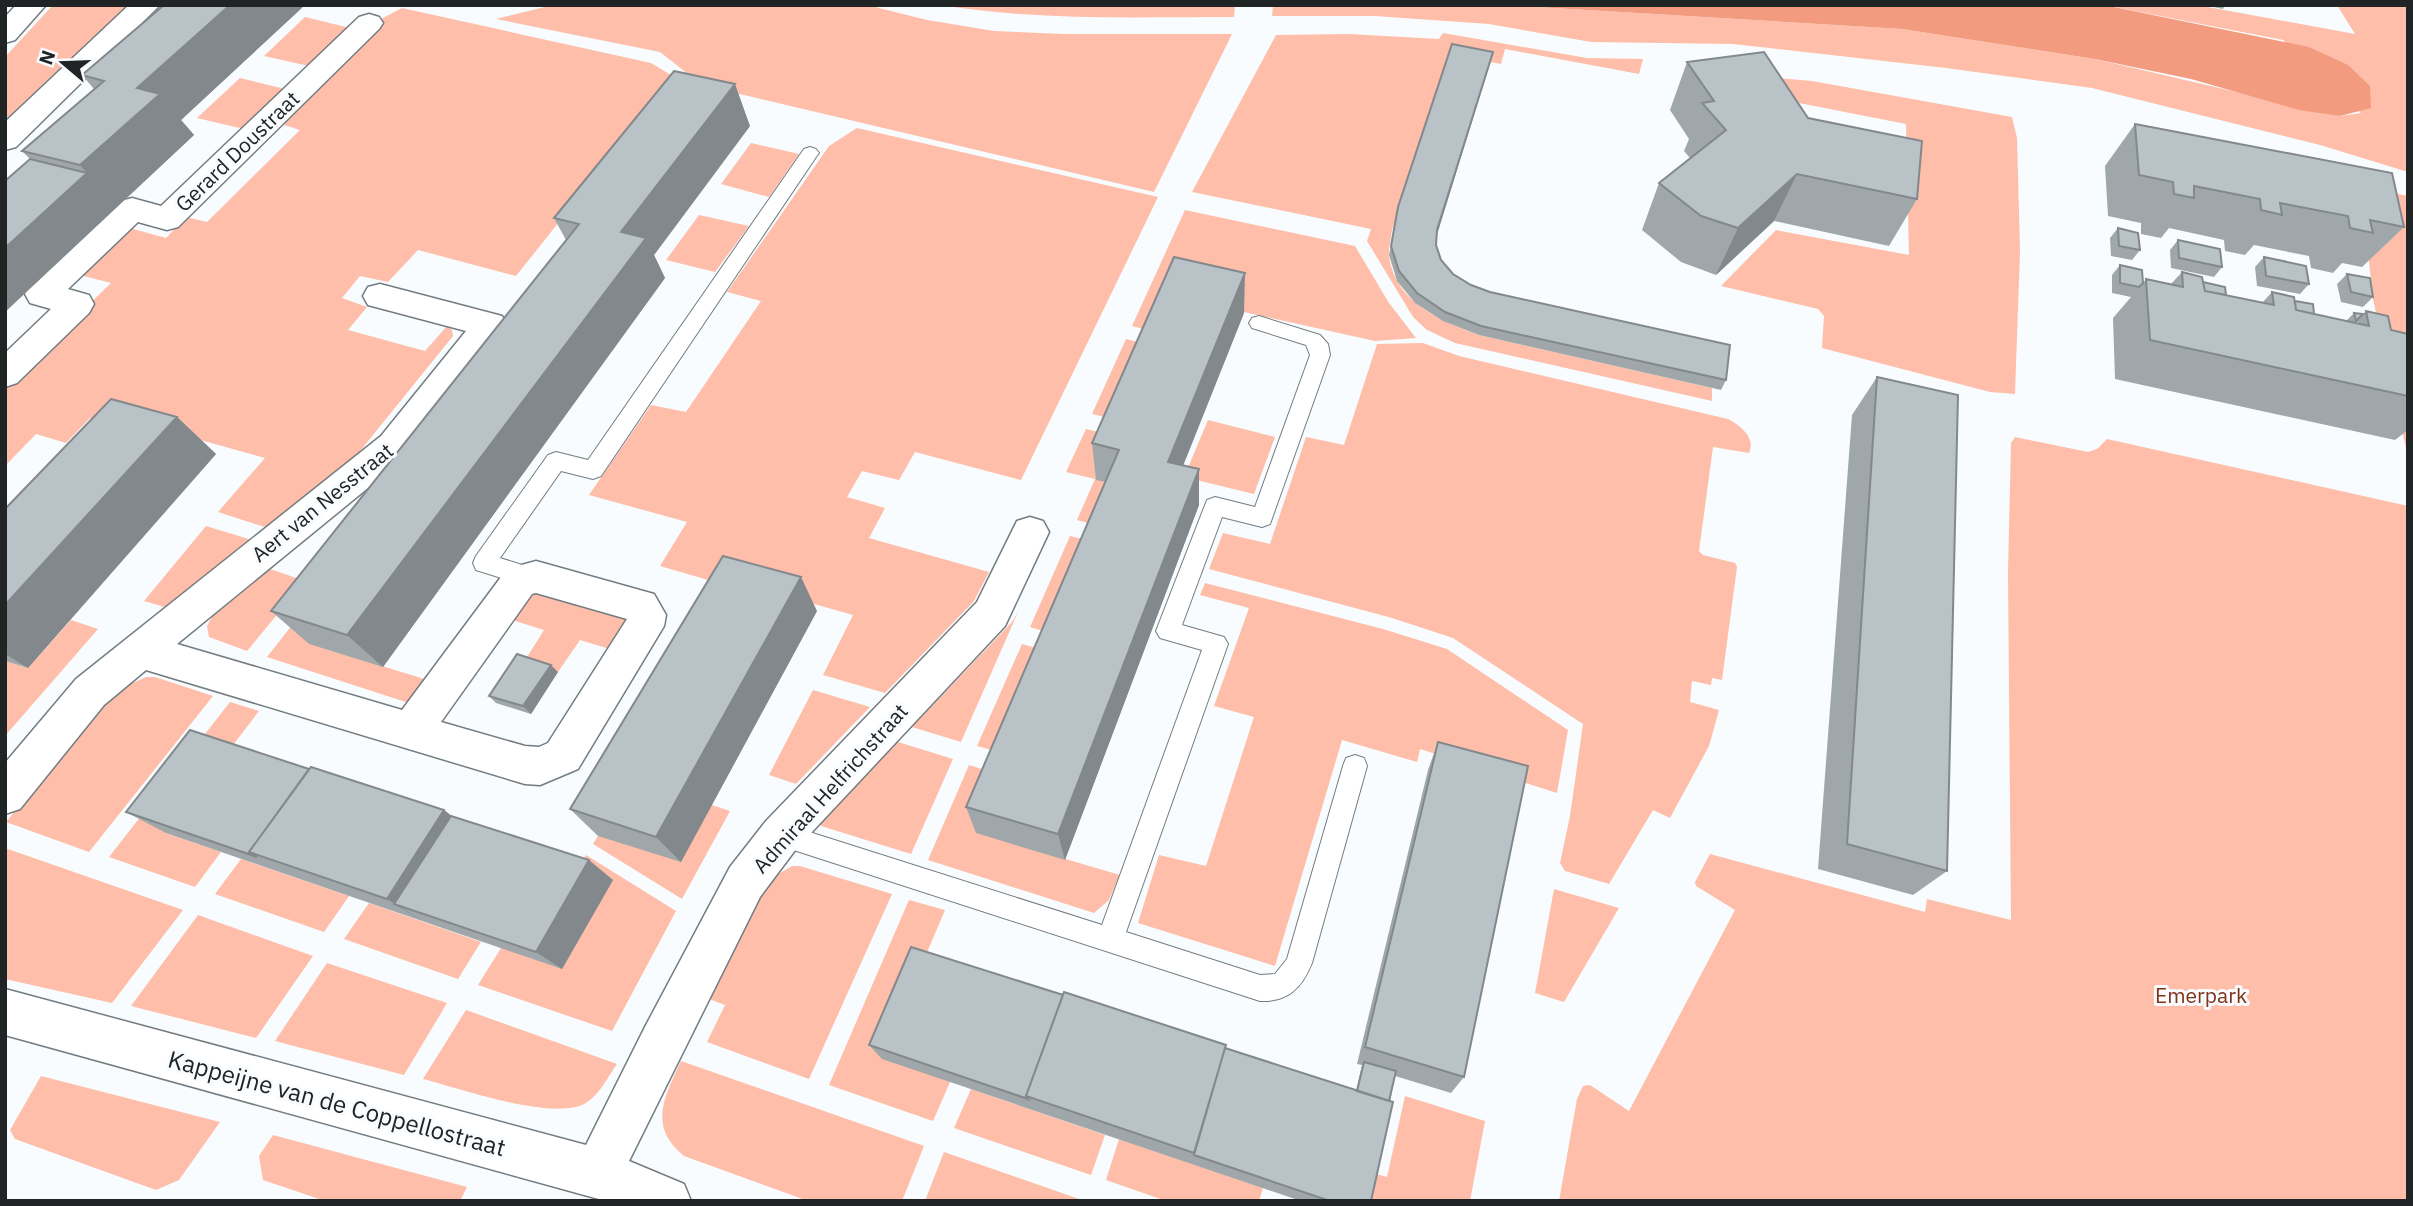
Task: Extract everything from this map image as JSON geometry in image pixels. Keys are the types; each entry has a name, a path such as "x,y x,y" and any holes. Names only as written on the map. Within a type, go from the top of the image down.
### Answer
{"street":[{"path":"5,34 32,5"},
{"path":"5,140 146,5"},
{"name":"Gerard Doustraat","path":"5,374 77,304 42,294 132,209 167,219 369,23"},
{"name":"Aert van Nesstraat","path":"5,795 90,692 394,446 490,325 380,296"},
{"name":"Admiraal Helfrichstraat","path":"598,1173 661,1043 745,882 781,835 991,614 1030,533"},
{"path":"141,651 531,767 554,762 563,756 645,626 648,618 645,610 640,606 530,576 515,583 411,731"},
{"name":"Kappeijne van de Coppellostraat","path":"5,1012 598,1173 667,1201"}],"lane":[{"path":"530,576 484,564 556,461 593,470 810,153"},
{"path":"1110,940 1216,644 1168,631 1214,506 1262,518 1320,355 1318,344 1313,340 1259,323"},
{"path":"781,835 1260,988 1275,989 1285,984 1299,963 1355,766"}],"green space":[{"path":"53,5 128,5 5,125 5,57"},
{"path":"553,5 867,5 927,20 994,31 1064,34 1232,34 1154,192 702,85 660,52 496,19"},
{"path":"941,5 1235,5 1234,17 1123,17 1014,14"},
{"path":"1273,5 1505,5 1902,29 2095,59 2340,116 2361,113 2283,40 2104,5 2197,5 2355,34 2337,5 2408,5 2408,172 2320,145 2092,88 1733,44 1591,42 1489,24 1375,16 1272,16"},
{"path":"402,8 651,63 671,75 664,90 516,276 418,250 388,282 360,276 342,298 367,307 348,330 425,351 447,326 452,330 453,336 356,456 268,528 218,512 265,458 147,425 139,433 90,418 66,443 36,434 5,466 5,386 111,283 76,274 126,227 166,238 186,217 207,222 300,130 275,122 381,19"},
{"path":"305,17 350,28 309,66 264,56"},
{"path":"1443,33 1587,58 1643,59 1639,74 1505,49 1501,64 1451,55 1392,230 1389,257 1393,273 1401,287 1422,308 1479,335 1712,388 1712,401 1455,343 1427,330 1413,317 1367,241 1371,229 1192,192 1276,35 1349,34 1439,39"},
{"path":"240,78 285,89 244,129 197,118"},
{"path":"1777,78 1812,81 2012,117 2017,138 2020,251 2015,394 1990,392 1822,348 1824,316 1818,309 1721,286 1776,230 1909,255 1906,124 1789,101"},
{"path":"857,128 1158,197 1021,480 915,452 899,480 862,471 847,497 885,508 869,538 989,572 974,601 885,693 823,675 853,615 736,582 732,587 660,566 687,522 589,495 651,405 686,412 761,301 727,292 829,146"},
{"path":"751,143 799,154 769,197 721,184"},
{"path":"2361,186 2408,196 2408,457 2373,299"},
{"path":"1185,210 1355,246 1389,303 1416,338 1375,341 1176,297 1160,333 1132,326"},
{"path":"699,215 749,226 715,272 666,260"},
{"path":"1126,339 1154,346 1122,421 1092,414"},
{"path":"1423,343 1459,356 1728,419 1749,437 1749,453 1713,447 1699,551 1703,555 1735,563 1737,567 1722,680 1712,678 1711,685 1692,681 1690,702 1719,710 1709,746 1670,818 1653,810 1609,884 1565,871 1560,863 1570,816 1583,724 1453,638 1392,618 1209,569 1223,533 1270,544 1306,437 1344,445 1377,344"},
{"path":"1208,420 1275,437 1254,494 1184,477"},
{"path":"1086,429 1115,436 1097,479 1123,486 1105,528 1077,520 1095,479 1066,472"},
{"name":"Emerpark","path":"2015,437 2088,452 2097,449 2107,439 2408,506 2408,1201 1559,1201 1577,1099 1583,1086 1590,1085 1629,1111 1735,910 1696,886 1695,882 1710,854 1925,912 1927,899 2011,920 2008,573 2011,443"},
{"path":"206,526 252,540 168,608 144,601"},
{"path":"1070,536 1099,543 1060,636 1030,627"},
{"path":"270,569 305,581 247,651 209,637 207,626 212,617"},
{"path":"1205,583 1383,629 1447,649 1568,730 1557,793 1420,749 1417,762 1342,740 1275,966 1138,923 1159,855 1206,866 1254,717 1214,706 1249,608 1200,595"},
{"path":"527,586 635,618 613,650 580,640 558,672 524,662 544,630 506,618"},
{"path":"321,588 310,644 431,681 415,705 267,657"},
{"path":"1018,612 961,742 912,727 1012,622"},
{"path":"71,620 98,629 5,736 5,661 28,668"},
{"path":"1022,644 1053,653 1010,755 977,746"},
{"path":"146,677 155,677 213,696 89,852 6,822 107,701 128,685"},
{"path":"813,690 870,707 796,784 769,775"},
{"path":"230,702 259,711 166,833 221,852 195,887 109,857"},
{"path":"898,742 953,759 911,854 821,826 821,822"},
{"path":"969,765 1001,775 977,833 1120,875 1109,900 1094,913 928,860"},
{"path":"712,805 730,811 682,899 593,844 598,836"},
{"path":"5,848 183,910 112,1003 5,979"},
{"path":"586,855 676,911 612,1031 478,985 501,948 577,869"},
{"path":"241,859 349,896 324,932 215,894"},
{"path":"792,866 800,866 892,894 809,1079 707,1042 725,1005 709,999 770,879"},
{"path":"1554,889 1619,908 1564,1002 1535,993"},
{"path":"909,900 945,910 922,964 950,1082 933,1121 829,1085"},
{"path":"369,903 481,942 458,979 344,939"},
{"path":"198,915 313,956 256,1038 131,1006"},
{"path":"327,963 447,1003 404,1075 275,1041"},
{"path":"466,1010 617,1064 593,1098 582,1105 566,1108 526,1106 423,1079"},
{"path":"681,1061 924,1146 902,1201 808,1201 684,1156 673,1145 663,1122 665,1099"},
{"path":"41,1076 220,1122 179,1180 156,1190 15,1139 10,1130"},
{"path":"971,1089 1105,1135 1091,1175 954,1128"},
{"path":"1405,1096 1485,1121 1470,1201 1366,1201 1372,1173 1387,1177"},
{"path":"273,1135 467,1187 460,1201 325,1201 263,1180 259,1156"},
{"path":"1119,1139 1263,1188 1259,1201 1166,1201 1106,1180"},
{"path":"944,1152 1082,1200 925,1201"}],"shaded area":[{"path":"1505,5 2104,5 2309,47 2348,65 2370,86 2371,108 2340,116 2299,110 2191,79 2095,59 1902,29"}],"building":[{"path":"164,5 230,5 137,88 160,94 80,165 22,151 104,81 82,75"},
{"path":"1452,44 1493,52 1437,230 1436,245 1441,260 1453,274 1490,292 1730,345 1726,380 1481,326 1445,312 1417,293 1399,271 1391,246 1398,207"},
{"path":"1764,52 1808,118 1922,141 1917,199 1797,174 1738,228 1701,216 1659,183 1726,130 1702,103 1714,101 1687,62"},
{"path":"674,71 735,84 621,232 646,238 347,635 271,611 579,224 554,218"},
{"path":"2135,124 2392,173 2404,227 2370,220 2373,233 2350,228 2348,216 2280,203 2282,215 2261,210 2260,199 2194,186 2194,198 2174,194 2173,182 2139,175"},
{"path":"30,159 87,173 5,248 5,181"},
{"path":"2118,228 2138,233 2140,250 2119,246"},
{"path":"2178,240 2220,249 2222,267 2179,258"},
{"path":"1174,257 1245,273 1168,462 1199,469 1058,834 966,807 1119,450 1092,443"},
{"path":"2264,257 2306,266 2309,284 2266,276"},
{"path":"2120,265 2142,270 2143,283 2139,287 2120,283"},
{"path":"2182,272 2202,277 2205,291 2274,305 2272,292 2294,297 2296,310 2369,326 2366,311 2388,316 2391,330 2408,334 2408,396 2150,340 2146,279 2183,287"},
{"path":"2347,274 2370,278 2373,297 2351,292"},
{"path":"2203,282 2225,287 2226,295 2205,291"},
{"path":"2295,301 2313,304 2314,314 2296,310"},
{"path":"2354,313 2363,314 2356,321"},
{"path":"1877,377 1958,395 1947,871 1847,844"},
{"path":"111,399 177,417 5,605 5,509"},
{"path":"723,556 801,577 656,837 570,809"},
{"path":"517,654 551,665 523,706 489,696"},
{"path":"190,730 309,769 249,852 257,857 126,812"},
{"path":"1438,742 1528,766 1464,1077 1365,1047"},
{"path":"311,767 444,810 387,899 249,852"},
{"path":"451,816 589,860 536,952 394,904"},
{"path":"911,947 1063,995 1026,1096 1028,1099 869,1045"},
{"path":"1064,992 1226,1045 1194,1153 1026,1096"},
{"path":"1225,1048 1393,1102 1371,1201 1330,1201 1194,1155"},
{"path":"1364,1062 1396,1071 1389,1101 1357,1091"}]}
